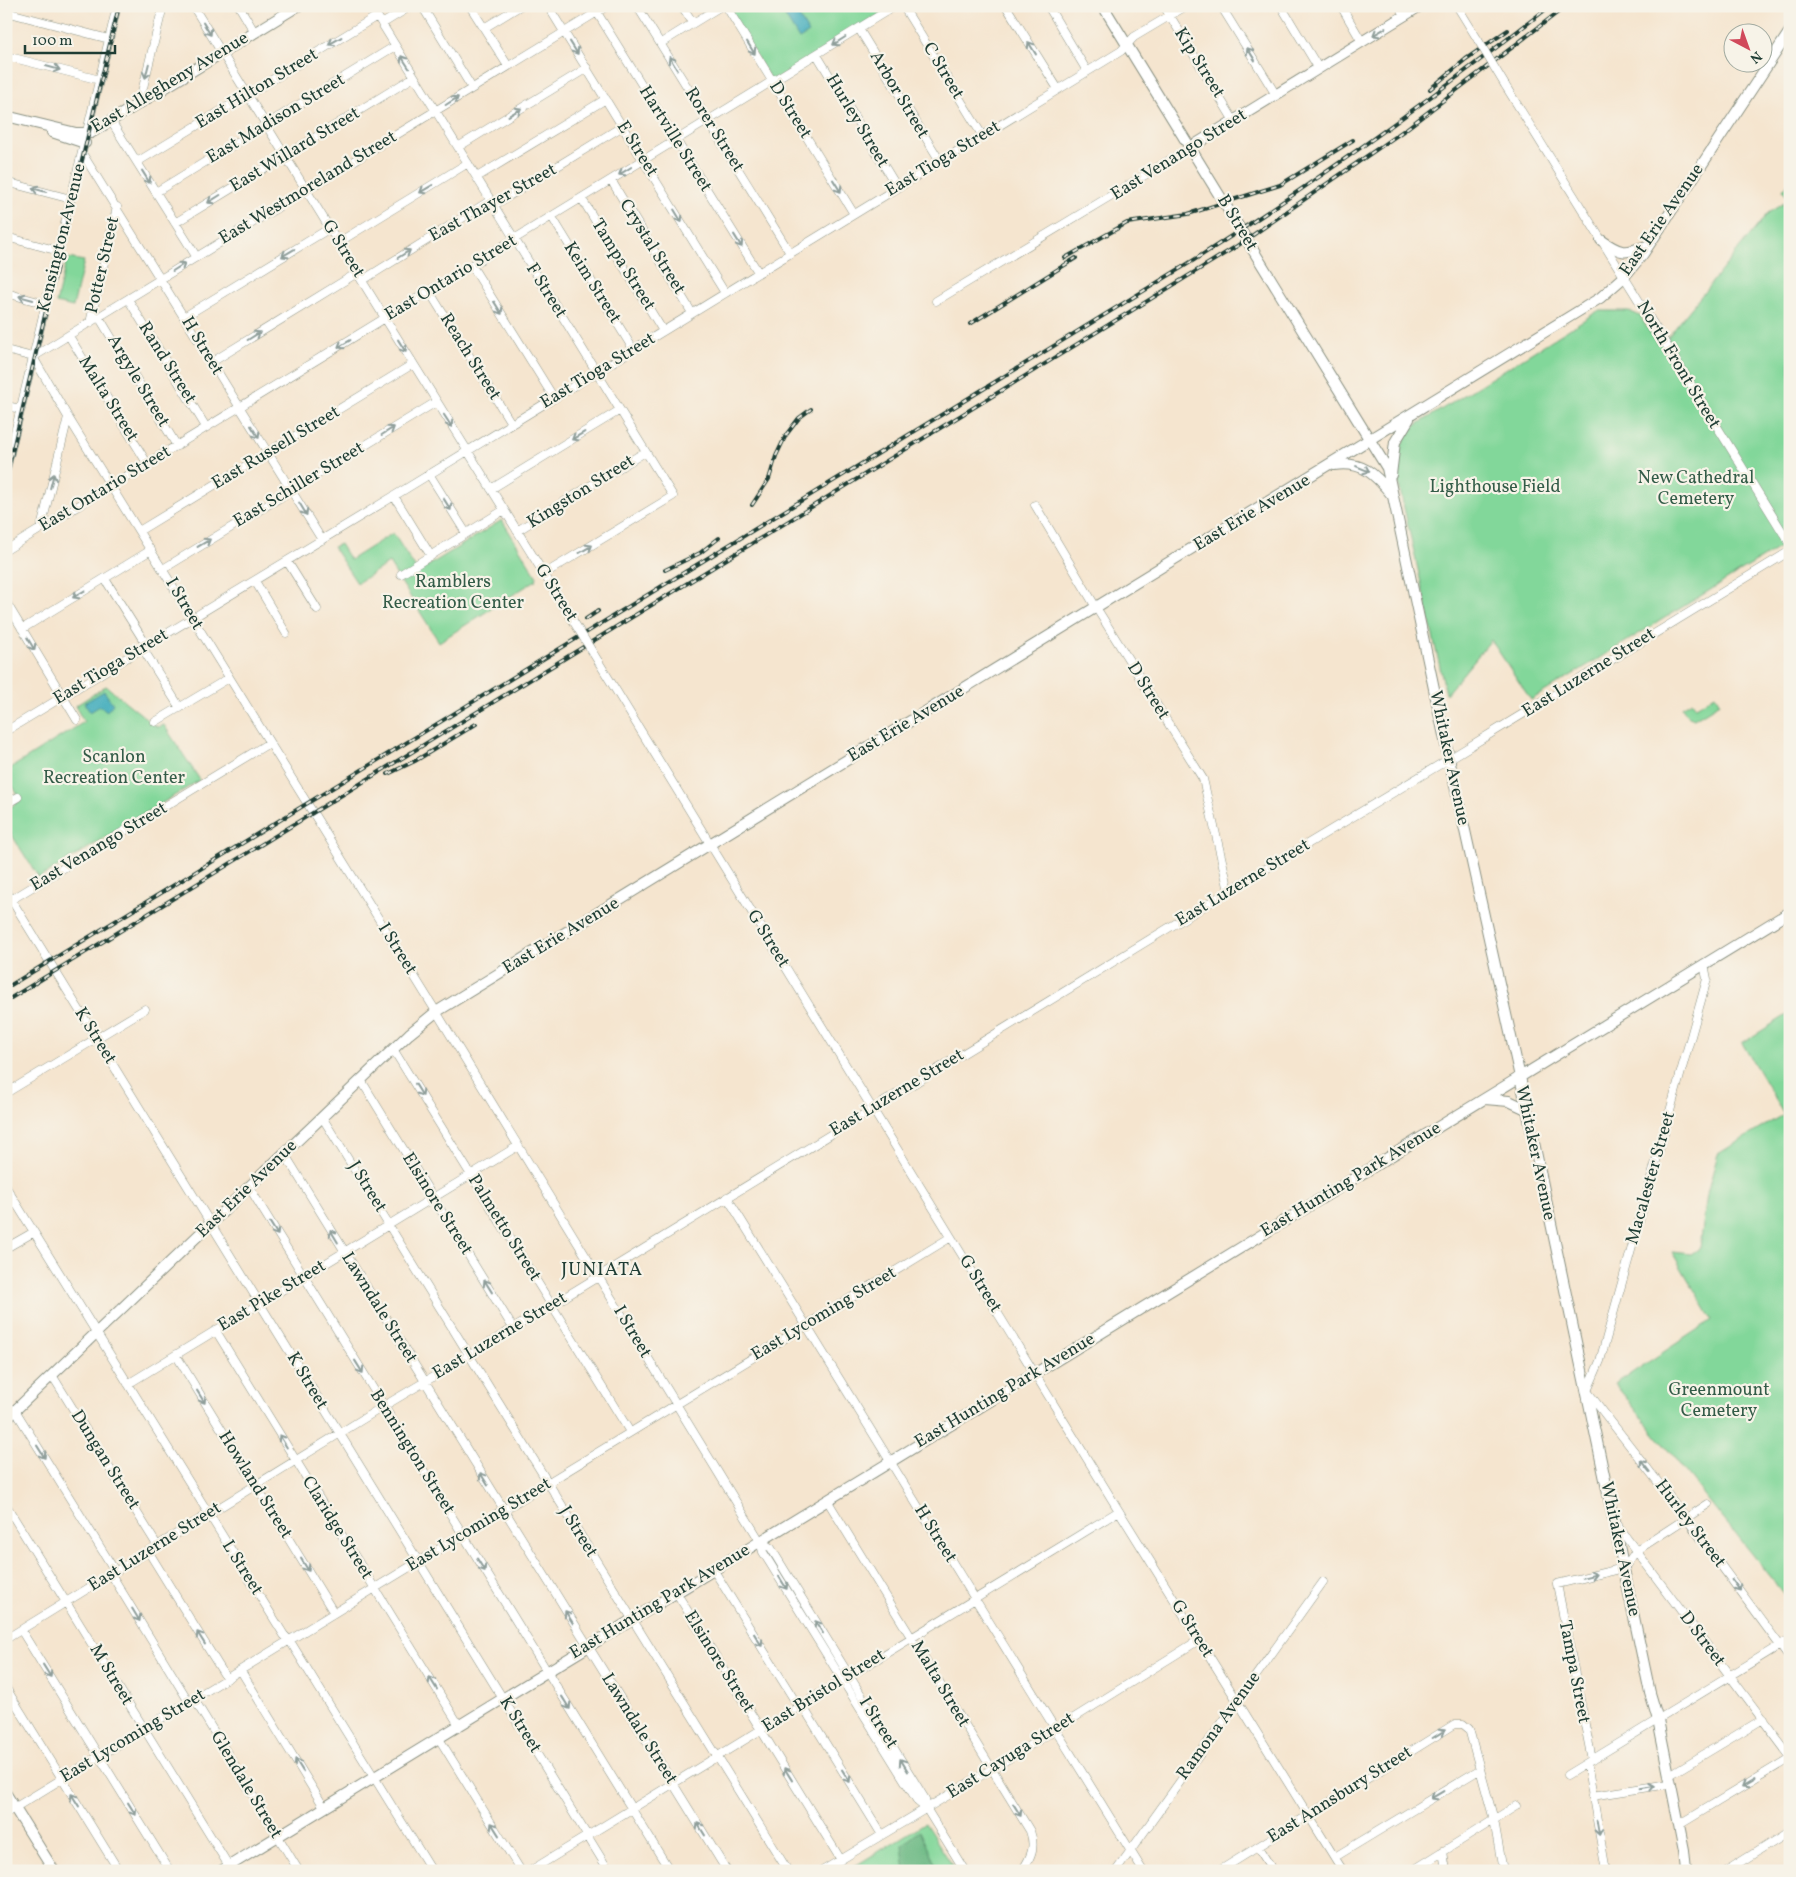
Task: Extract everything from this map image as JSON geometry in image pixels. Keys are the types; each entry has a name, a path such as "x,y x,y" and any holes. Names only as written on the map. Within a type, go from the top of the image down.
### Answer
{"main road":[{"name":"East Allegheny Avenue","path":"6,116 86,138 255,32 284,10 298,6"},
{"name":"B Street","path":"1103,6 1370,440"},
{"name":"East Venango Street","path":"1190,147 1420,6"},
{"name":"East Erie Avenue","path":"6,1419 360,1080 418,1026 436,1012 1588,307 1624,277 1647,246 1790,31"},
{"path":"86,138 94,124 108,115 129,110"},
{"path":"1601,240 1622,253 1647,246"},
{"path":"1390,481 1395,442 1409,418 1417,412"},
{"name":"Whitaker Avenue","path":"1370,440 1387,468 1390,481 1587,1391 1649,1687 1658,1720 1679,1825 1686,1871"},
{"path":"1324,469 1334,464 1347,464 1364,468 1376,476 1393,496"},
{"name":"East Hunting Park Avenue","path":"228,1869 277,1836 374,1776 1790,912"},
{"path":"1484,1099 1501,1100 1526,1108"},
{"path":"6,1794 11,1810 54,1871"}],"street":[{"name":"Kensington Avenue","path":"7,464 117,6"},
{"path":"139,104 163,6"},
{"name":"G Street","path":"193,6 1199,1640 1344,1871"},
{"path":"239,6 255,32"},
{"name":"F Street","path":"370,6 672,496 544,574"},
{"path":"382,24 411,6"},
{"path":"422,6 472,88"},
{"path":"470,6 508,66"},
{"path":"484,28 520,6"},
{"name":"E Street","path":"548,6 725,293"},
{"name":"East Westmoreland Street","path":"33,357 565,32 595,9 607,6"},
{"name":"Rorer Street","path":"637,6 790,253"},
{"path":"682,6 693,24"},
{"path":"661,43 721,6"},
{"name":"D Street","path":"726,6 854,214"},
{"name":"East Ontario Street","path":"6,550 895,6"},
{"name":"C Street","path":"903,6 982,136"},
{"path":"1006,6 1058,89"},
{"path":"1048,6 1087,71"},
{"name":"Kip Street","path":"1164,6 1234,121"},
{"name":"East Tioga Street","path":"6,731 288,561 1121,51 1134,37 1186,6"},
{"path":"1221,6 1276,95"},
{"path":"1281,6 1319,69"},
{"path":"1341,6 1362,42"},
{"path":"1399,6 1405,16"},
{"name":"North Front Street","path":"1457,6 1790,544"},
{"name":"Hartville Street","path":"595,9 758,272"},
{"path":"6,12 109,40"},
{"name":"East Hilton Street","path":"137,162 376,16"},
{"name":"Arbor Street","path":"859,29 940,161"},
{"name":"East Madison Street","path":"156,192 395,46"},
{"name":"Hurley Street","path":"817,55 897,187"},
{"path":"6,56 100,80"},
{"path":"458,147 587,68"},
{"name":"East Willard Street","path":"175,223 414,77"},
{"path":"476,177 606,98"},
{"path":"111,121 196,256"},
{"name":"East Thayer Street","path":"362,280 488,202 494,205 623,126"},
{"name":"H Street","path":"86,138 117,207 322,540"},
{"name":"East Venango Street","path":"936,301 1190,147"},
{"path":"339,242 468,163"},
{"name":"Crystal Street","path":"611,180 692,313"},
{"path":"6,182 71,199"},
{"name":"Tampa Street","path":"582,199 663,331"},
{"name":"Potter Street","path":"90,323 117,207"},
{"name":"Keim Street","path":"552,217 633,349"},
{"path":"184,316 330,228"},
{"path":"6,237 59,251"},
{"path":"472,266 554,398"},
{"path":"212,362 357,273"},
{"name":"Reach Street","path":"429,292 511,423"},
{"path":"6,293 46,304"},
{"name":"Rand Street","path":"128,299 206,427"},
{"name":"Argyle Street","path":"99,317 177,446"},
{"name":"Malta Street","path":"69,336 147,463"},
{"path":"6,350 33,357"},
{"name":"I Street","path":"33,357 68,417 599,1276 760,1541 771,1548 846,1678 925,1798 926,1808 965,1871"},
{"name":"East Russell Street","path":"139,531 413,364"},
{"name":"East Schiller Street","path":"163,569 436,402"},
{"path":"6,406 21,409"},
{"path":"491,489 620,410"},
{"path":"41,528 68,417"},
{"name":"Kingston Street","path":"517,531 645,452"},
{"path":"429,474 466,533"},
{"path":"394,496 431,556"},
{"name":"D Street","path":"1035,505 1096,608 1203,779 1228,891"},
{"path":"401,574 504,510"},
{"path":"22,629 151,550"},
{"name":"East Luzerne Street","path":"6,1639 1228,891 1790,551"},
{"path":"288,561 316,609"},
{"path":"105,579 180,708"},
{"path":"255,581 286,633"},
{"path":"6,602 77,720"},
{"path":"155,722 229,678"},
{"name":"East Venango Street","path":"9,902 269,743"},
{"path":"6,804 18,797"},
{"name":"K Street","path":"7,892 9,902 97,1038 609,1871"},
{"name":"Macalester Street","path":"1587,1391 1600,1361 1707,979 1704,964"},
{"path":"6,1093 145,1009"},
{"name":"Palmetto Street","path":"393,1049 630,1432"},
{"name":"Elsinore Street","path":"360,1080 514,1328"},
{"name":"J Street","path":"322,1117 390,1224 788,1871"},
{"name":"East Pike Street","path":"128,1384 518,1146"},
{"name":"Lawndale Street","path":"284,1153 727,1871"},
{"name":"Bennington Street","path":"249,1187 670,1871"},
{"name":"L Street","path":"6,1188 284,1635 290,1640 432,1871"},
{"name":"H Street","path":"727,1197 1143,1871"},
{"path":"6,1207 15,1202"},
{"path":"6,1248 34,1232"},
{"name":"East Lycoming Street","path":"11,1810 951,1237"},
{"name":"Claridge Street","path":"216,1331 459,1724"},
{"name":"Howland Street","path":"176,1355 334,1614"},
{"name":"Dungan Street","path":"52,1375 157,1545"},
{"name":"Hurley Street","path":"1587,1391 1686,1518 1790,1659"},
{"name":"Glendale Street","path":"15,1410 113,1573 299,1871"},
{"name":"Malta Street","path":"827,1500 1030,1830 1033,1840 1031,1857 1022,1871"},
{"name":"M Street","path":"6,1504 145,1729 228,1869"},
{"path":"1624,1568 1636,1551 1708,1504"},
{"name":"East Bristol Street","path":"530,1871 1119,1510"},
{"name":"D Street","path":"1614,1522 1790,1757"},
{"path":"148,1551 227,1679"},
{"name":"Tampa Street","path":"1606,1871 1592,1796 1590,1761 1557,1584 1624,1568"},
{"path":"714,1569 795,1701 802,1705 882,1835"},
{"name":"Ramona Avenue","path":"1116,1871 1323,1582"},
{"name":"Elsinore Street","path":"676,1592 841,1860"},
{"path":"22,1630 170,1871"},
{"path":"1567,1775 1790,1639"},
{"name":"East Cayuga Street","path":"822,1871 992,1769 1199,1640"},
{"path":"241,1671 324,1807"},
{"path":"6,1688 119,1871"},
{"path":"1592,1796 1669,1780 1762,1719"},
{"name":"East Annsbury Street","path":"1219,1871 1454,1724 1463,1724 1469,1729 1479,1770"},
{"path":"438,1737 521,1871"},
{"path":"1679,1825 1790,1757"},
{"path":"1335,1857 1479,1770 1494,1820 1502,1871"},
{"path":"1412,1871 1516,1806"},
{"path":"1726,1871 1790,1831"},
{"path":"1258,1847 1273,1871"},
{"path":"1443,1851 1446,1871"},
{"path":"544,1862 549,1871"}],"green space":[{"path":"726,6 895,6 772,82"},
{"path":"1790,181 1790,541 1531,700 1491,640 1446,694 1398,481 1399,454 1410,429 1598,311 1629,311 1640,316 1657,344 1667,338 1768,213 1789,200 1783,190"},
{"path":"67,258 84,261 73,307 56,303"},
{"name":"Ramblers Recreation Center","path":"502,520 537,577 536,580 439,642 389,563 357,583 333,547 340,544 350,560 393,533 418,572"},
{"name":"Scanlon Recreation Center","path":"106,686 157,727 164,725 200,780 39,878 6,826 6,810 21,800 6,775 6,771 84,722 75,706"},
{"path":"1715,695 1720,703 1694,719 1688,717 1682,707 1692,701 1696,707"},
{"name":"Greenmount Cemetery","path":"1790,1013 1790,1602 1615,1384 1712,1320 1672,1252 1691,1254 1700,1248 1707,1193 1718,1154 1784,1114 1742,1043"},
{"path":"925,1823 956,1871 847,1871"},
{"path":"920,1831 939,1871 905,1871 902,1845"}],"water":[{"path":"793,7 809,33 799,39 783,13"},
{"path":"104,691 113,704 107,711 100,706 90,712 84,703"}],"railway":[{"path":"6,478 119,6"},
{"path":"6,988 1194,260 1285,200 1375,137 1463,73 1550,6"},
{"path":"6,1001 1237,246 1406,129 1566,6"},
{"path":"1430,89 1466,59 1508,30"},
{"path":"1065,258 1127,223 1188,214 1280,185 1353,140"},
{"path":"970,324 1076,258"},
{"path":"752,505 769,479 776,456 786,435 799,418 811,409"},
{"path":"665,570 700,553 719,538"},
{"path":"586,619 598,611"},
{"path":"388,774 415,761 476,724"}],"district":[{"name":"JUNIATA","path":"602,1270"}],"park label":[{"name":"Lighthouse Field","path":"1495,487"},
{"name":"New Cathedral Cemetery","path":"1696,488"}]}
